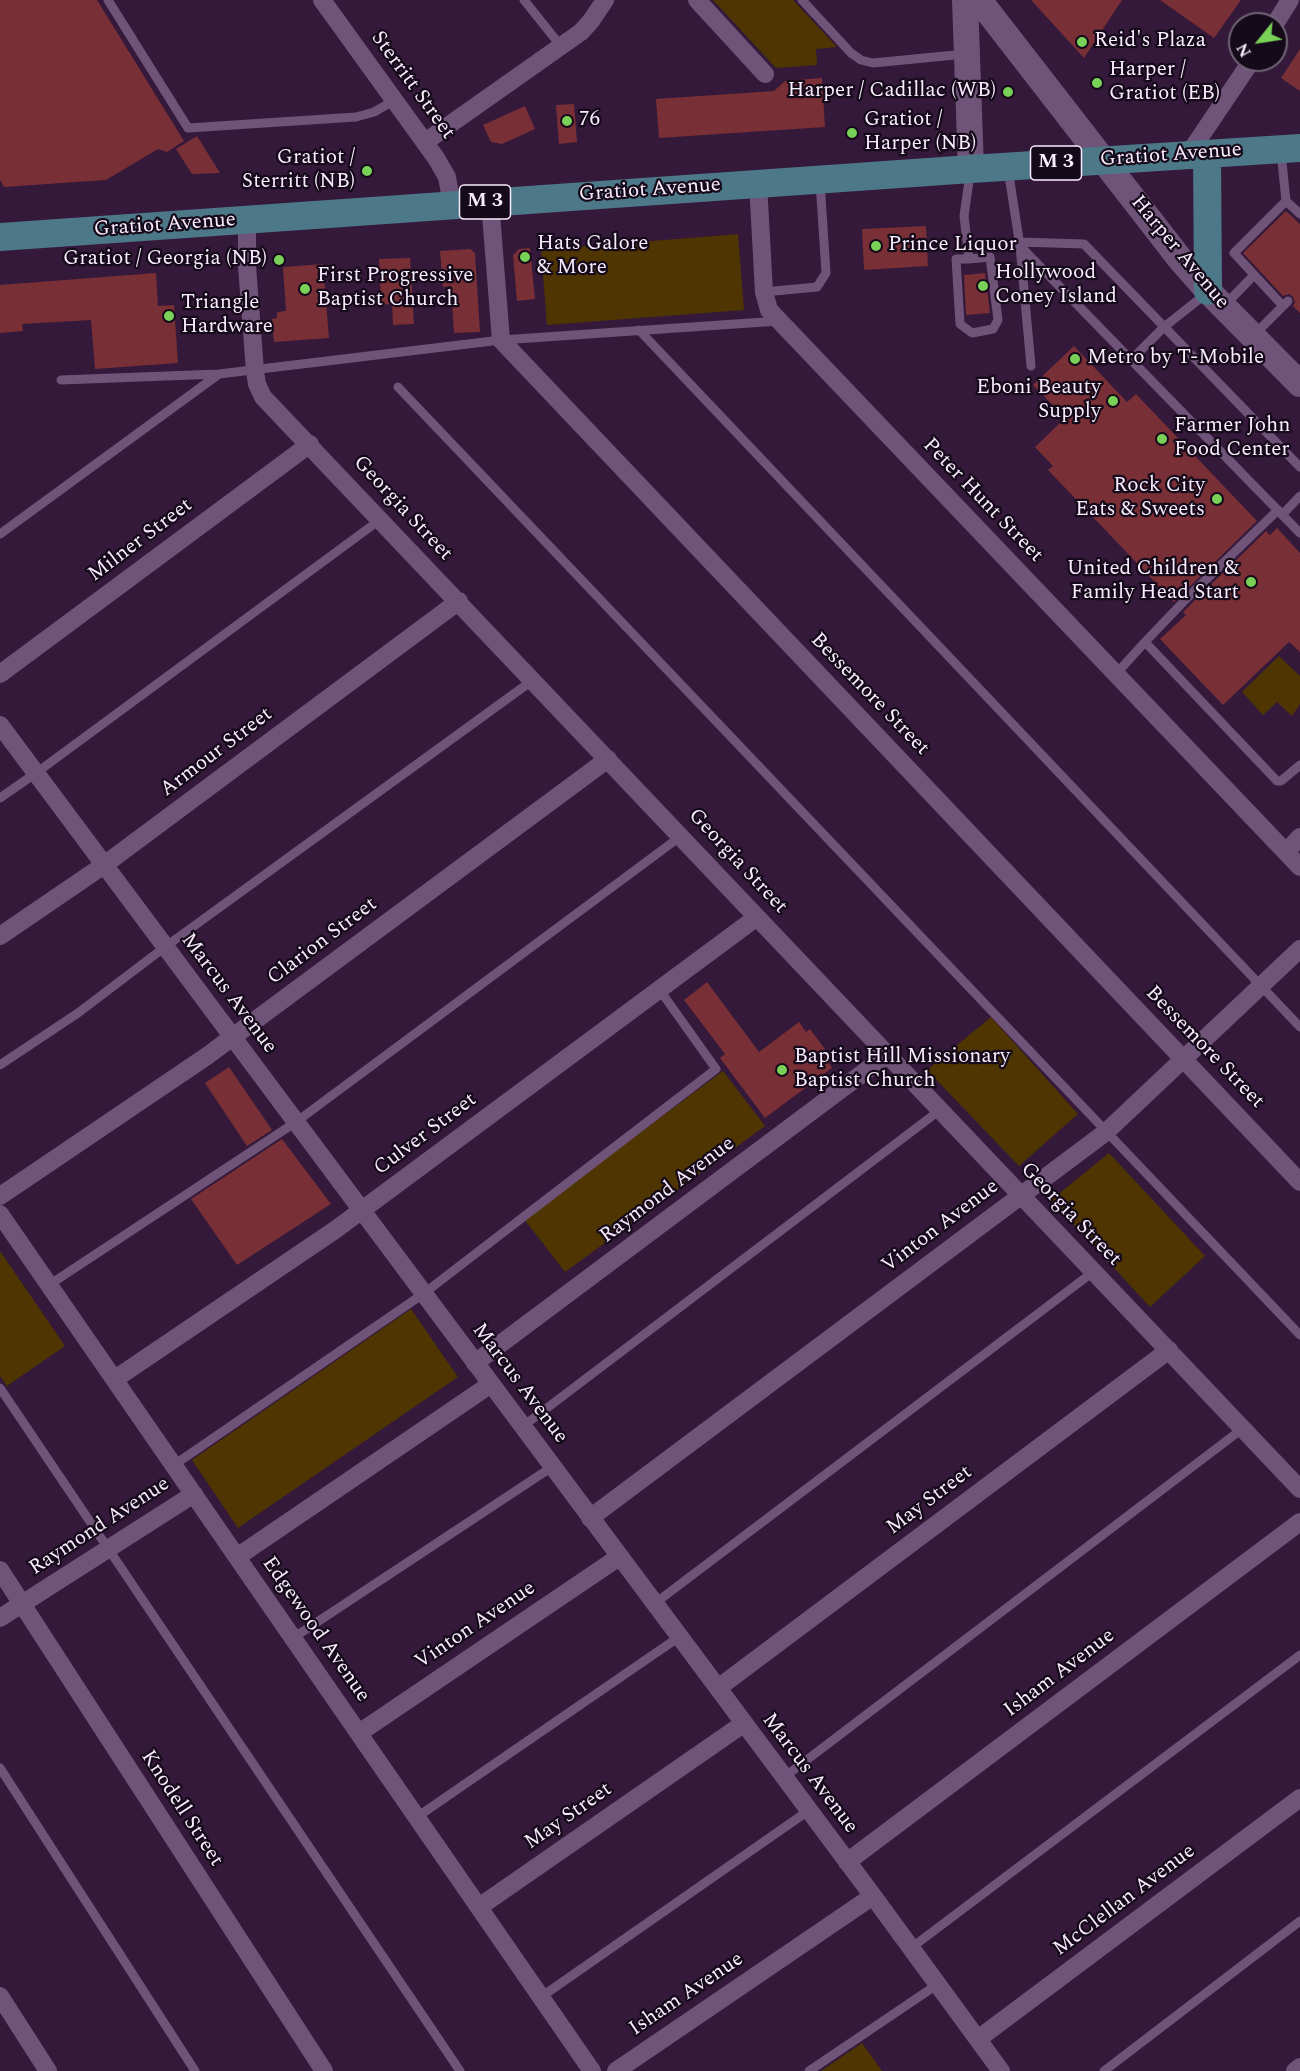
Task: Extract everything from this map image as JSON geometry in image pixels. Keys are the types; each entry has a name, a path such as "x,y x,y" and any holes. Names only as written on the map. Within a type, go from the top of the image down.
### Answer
{"main road":[{"path":"966,0 971,169"},
{"name":"Harper Avenue","path":"980,0 1164,240 1216,299 1300,384"},
{"name":"Gratiot Avenue","path":"2,232 247,220 758,183 1291,149"},
{"path":"1198,154 1216,299"}],"street":[{"name":"Sterritt Street","path":"322,0 426,142 447,177 452,205"},
{"path":"426,142 581,32 605,0"},
{"path":"697,0 765,74"},
{"path":"1198,154 1245,72"},
{"name":"Peter Hunt Street","path":"758,183 764,292 769,310 1300,867"},
{"path":"490,202 501,340"},
{"name":"Georgia Street","path":"247,220 255,371 257,384 263,397 1300,1489"},
{"name":"Bessemore Street","path":"501,340 1300,1182"},
{"name":"Milner Street","path":"0,674 310,444"},
{"name":"Armour Street","path":"0,936 104,865 459,601"},
{"name":"Marcus Avenue","path":"0,725 873,1896 1000,2071"},
{"name":"Clarion Street","path":"0,1196 232,1037 608,759"},
{"path":"1286,852 1300,837"},
{"name":"Culver Street","path":"115,1379 362,1210 757,916"},
{"name":"Vinton Avenue","path":"590,1518 1106,1131 1300,949"},
{"name":"Raymond Avenue","path":"475,1363 887,1055"},
{"name":"Edgewood Avenue","path":"0,1214 592,2071"},
{"name":"May Street","path":"718,1688 1169,1350"},
{"path":"237,1557 491,1384"},
{"name":"Raymond Avenue","path":"0,1618 194,1494"},
{"name":"Isham Avenue","path":"847,1862 1300,1522"},
{"name":"Vinton Avenue","path":"358,1733 619,1557"},
{"name":"Knodell Street","path":"0,1570 324,2071"},
{"name":"May Street","path":"479,1906 743,1724"},
{"name":"McClellan Avenue","path":"978,2039 1300,1798"},
{"name":"Isham Avenue","path":"616,2071 873,1896"},
{"path":"0,1996 48,2071"},
{"path":"1295,2071 1300,2067"}],"lane":[{"path":"108,0 188,128 356,117 374,112 395,100"},
{"path":"524,0 560,45"},
{"path":"802,0 851,53 861,60 889,63 966,54"},
{"path":"1253,336 1285,303 1234,253 1254,238 1274,218 1286,201 1291,149"},
{"path":"1008,166 1019,244 1031,366"},
{"path":"969,259 964,216 971,169"},
{"path":"764,292 817,287 826,273 820,179"},
{"path":"1286,201 1300,214"},
{"path":"1019,244 1084,244 1300,467"},
{"path":"1019,244 1300,533"},
{"path":"990,257 998,320 993,329 972,333 960,324 956,259 969,259 990,257"},
{"path":"1131,360 1164,327 1254,275"},
{"path":"61,380 219,374 501,340 779,321"},
{"path":"639,330 1300,1027"},
{"path":"0,534 219,374"},
{"path":"398,387 1300,1335"},
{"path":"1116,674 1189,596 1300,496"},
{"path":"0,798 36,774 381,519"},
{"path":"1144,642 1277,781 1281,781 1300,765"},
{"path":"0,1065 78,1013 165,947 533,680"},
{"path":"49,1285 296,1122 681,836"},
{"path":"174,1465 423,1294 716,1069 659,989"},
{"path":"522,1427 940,1110"},
{"path":"654,1604 1093,1272"},
{"path":"0,1388 460,2071"},
{"path":"783,1778 1242,1429"},
{"path":"293,1638 552,1467"},
{"path":"417,1818 679,1637"},
{"path":"911,1948 1300,1655"},
{"path":"0,1768 195,2071"},
{"path":"541,1997 808,1811"},
{"path":"1104,2071 1300,1921"},
{"path":"809,2071 938,1984"}],"shaded area":[{"path":"713,0 793,0 837,47 816,49 817,65 776,68"},
{"path":"738,234 744,310 547,325 541,250"},
{"path":"1279,656 1300,676 1300,704 1292,716 1277,702 1263,715 1242,692"},
{"path":"991,1017 1078,1114 1019,1166 927,1070"},
{"path":"723,1071 765,1126 565,1272 524,1219"},
{"path":"1109,1153 1205,1256 1150,1307 1051,1200"},
{"path":"0,1251 65,1346 7,1386 0,1376"},
{"path":"411,1309 458,1377 238,1528 192,1460"},
{"path":"862,2043 882,2071 821,2071"}],"building":[{"path":"0,0 97,0 184,141 167,152 158,149 106,180 4,187 0,180"},
{"name":"Reid's Plaza","path":"1031,0 1122,0 1084,58"},
{"path":"1160,0 1241,0 1232,12 1228,12 1228,18 1214,38"},
{"path":"1300,49 1300,91 1281,78 1285,72 1288,72 1288,67"},
{"path":"822,78 825,127 659,138 656,99 774,91 785,81"},
{"path":"574,104 577,142 559,144 556,105"},
{"path":"525,106 535,129 502,144 491,142 483,125"},
{"path":"197,136 220,173 192,174 176,149"},
{"path":"1286,211 1300,224 1300,313 1293,306 1295,302 1293,297 1289,294 1283,296 1243,253"},
{"path":"926,226 928,266 864,270 862,229"},
{"path":"530,248 535,299 517,301 513,255 519,249"},
{"path":"470,249 475,253 480,332 454,333 451,286 443,287 440,251"},
{"path":"410,258 414,324 393,325 392,304 381,305 379,259"},
{"name":"First Progressive Baptist Church","path":"323,264 329,338 274,342 272,319 277,318 277,312 286,311 283,267"},
{"path":"156,273 158,306 174,305 178,363 95,369 91,320 22,324 23,331 0,333 0,285"},
{"path":"985,273 990,313 966,315 964,275"},
{"path":"1074,346 1127,402 1136,394 1257,521 1174,602 1048,470 1053,466 1035,447 1065,418 1033,385"},
{"path":"1277,528 1300,553 1300,652 1289,642 1223,705 1160,639 1186,615 1183,612 1266,531 1270,535"},
{"name":"Baptist Hill Missionary Baptist Church","path":"707,982 759,1052 799,1022 806,1032 810,1029 830,1056 826,1059 832,1068 765,1118 720,1058 725,1054 684,1000"},
{"path":"229,1067 272,1130 247,1146 205,1083"},
{"path":"282,1139 331,1204 237,1265 191,1199"}],"place":[{"name":"Reid's Plaza","path":"1082,42"},
{"name":"Harper / Gratiot (EB)","path":"1097,83"},
{"name":"Harper / Cadillac (WB)","path":"1008,92"},
{"name":"76","path":"567,121"},
{"name":"Gratiot / Harper (NB)","path":"852,133"},
{"name":"Gratiot / Sterritt (NB)","path":"367,171"},
{"name":"Prince Liquor","path":"876,246"},
{"name":"Hats Galore & More","path":"525,257"},
{"name":"Gratiot / Georgia (NB)","path":"279,260"},
{"name":"Hollywood Coney Island","path":"983,286"},
{"name":"First Progressive Baptist Church","path":"305,289"},
{"name":"Triangle Hardware","path":"169,316"},
{"name":"Metro by T-Mobile","path":"1075,359"},
{"name":"Eboni Beauty Supply","path":"1113,401"},
{"name":"Farmer John Food Center","path":"1162,439"},
{"name":"Rock City Eats & Sweets","path":"1217,499"},
{"name":"United Children & Family Head Start","path":"1251,582"},
{"name":"Baptist Hill Missionary Baptist Church","path":"782,1070"}]}
